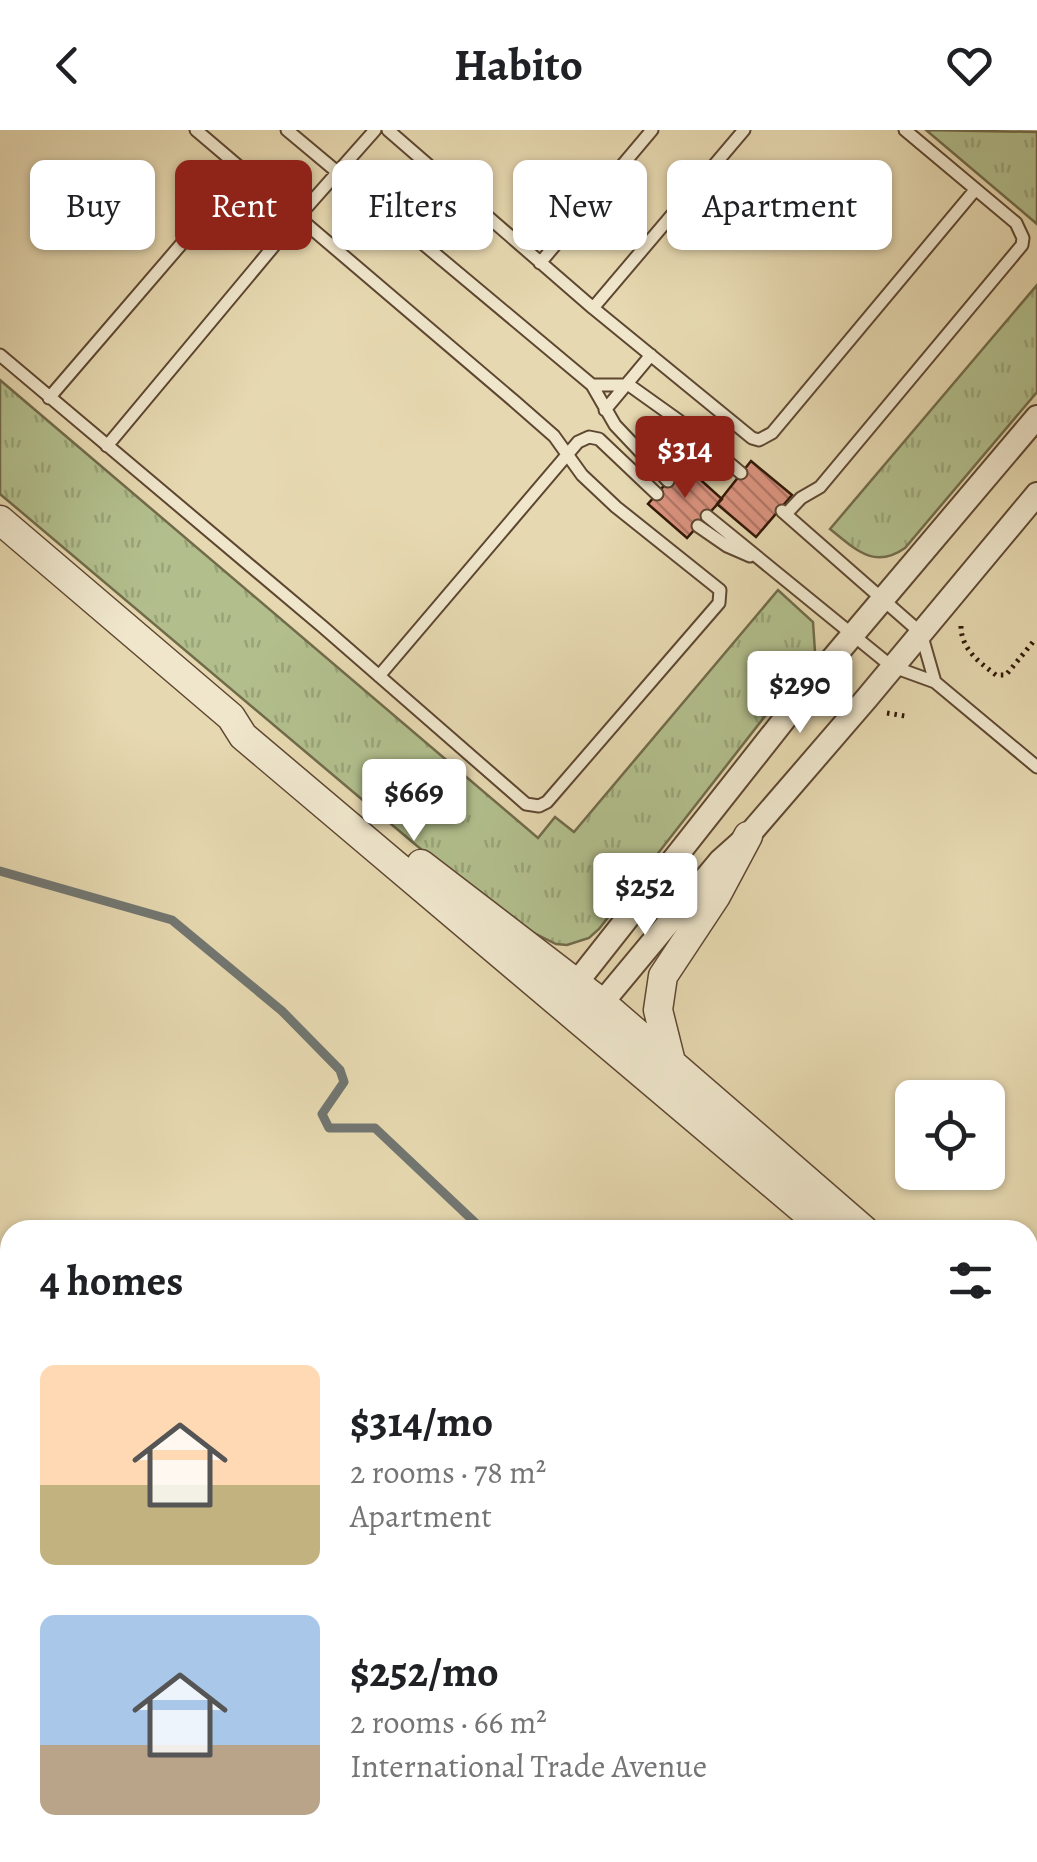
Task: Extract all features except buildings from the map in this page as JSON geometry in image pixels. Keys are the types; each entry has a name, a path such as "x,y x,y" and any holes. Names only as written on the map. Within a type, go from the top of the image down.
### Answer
{"street":[{"path":"567,994 852,634 1037,418"},
{"path":"593,1014 1037,494"},
{"path":"0,520 231,717 252,726 593,1014 816,1220"},
{"path":"671,1062 658,1010 663,976 716,896 748,836"},
{"path":"593,1014 671,1062 853,1220"}],"lane":[{"path":"196,130 233,160"},
{"path":"287,130 332,168"},
{"path":"348,160 374,130"},
{"path":"388,130 593,308 752,438 766,439 976,190"},
{"path":"540,262 652,130"},
{"path":"593,308 744,130"},
{"path":"905,130 1016,223 1022,245 820,487 783,512 920,633 936,682"},
{"path":"312,201 332,178"},
{"path":"0,355 526,804 539,806 547,802 721,598 720,590 616,507 582,475 554,436 312,229"},
{"path":"50,398 177,250"},
{"path":"107,446 270,250"},
{"path":"430,250 592,385 615,425 668,481"},
{"path":"605,410 651,355"},
{"path":"592,385 628,385 678,420 740,473"},
{"path":"379,676 584,438 599,439 657,494"},
{"path":"707,516 892,666 936,682 1037,767"},
{"path":"698,526 727,546 768,564"}],"path":[{"path":"961,626 970,653 996,675 1006,674 1033,642"},
{"path":"887,713 905,716"}],"green space":[{"path":"926,130 1037,132 1037,224"},
{"path":"1037,285 1037,392 905,548 884,557 857,550 830,529"},
{"path":"0,380 538,838 555,817 574,832 778,590 813,622 815,652 599,929 589,938 556,944 528,930 429,856 0,494"}],"waterway":[{"path":"0,871 172,920 282,1011 340,1070 344,1082 322,1114 329,1128 375,1128 472,1220"}]}
